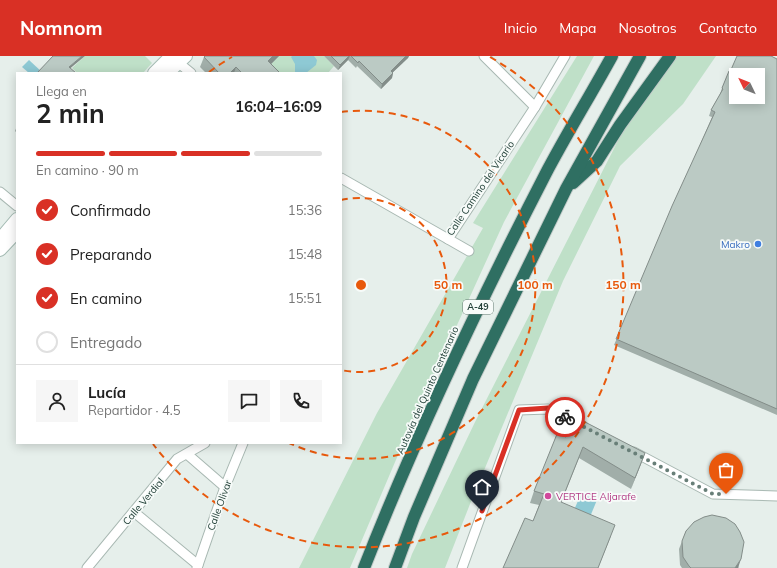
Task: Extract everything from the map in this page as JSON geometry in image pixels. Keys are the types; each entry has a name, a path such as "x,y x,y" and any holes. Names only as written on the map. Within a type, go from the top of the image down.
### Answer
{"highway":[{"name":"Autovía del Quinto Centenario","path":"364,568 390,503 467,329 546,174 612,56"},
{"name":"A-49","path":"395,568 414,518 473,378 566,189 640,56"},
{"path":"566,189 597,161 620,125 670,56"}],"main road":[{"path":"156,72 177,60"},
{"path":"163,72 177,60"},
{"path":"169,72 177,60"},
{"path":"0,239 16,219"},
{"path":"0,250 16,233"}],"street":[{"path":"484,56 535,107"},
{"name":"Calle Camino del Vicario","path":"342,179 448,239 535,107 565,56"},
{"path":"0,192 16,205"},
{"path":"448,239 469,251"},
{"path":"462,568 519,410 548,408 590,430"},
{"name":"Calle Verdial","path":"87,568 177,460 203,444"},
{"name":"Calle Olivar","path":"197,566 225,487 244,444"},
{"path":"625,447 713,494 777,496"},
{"path":"187,454 225,487"},
{"path":"134,512 197,566"}],"green space":[{"path":"85,56 145,56 152,63 144,72 76,72 72,68"},
{"path":"256,56 324,56 334,66 329,72 272,72"},
{"path":"577,56 594,56 504,222 401,448 350,568 299,568 377,413 483,228 473,223"},
{"path":"661,56 716,56 683,104 620,166 563,281 470,504 445,568 407,568 412,554 475,422"}],"water":[{"path":"314,56 317,60 316,65 307,72 295,72 295,64 291,57"},
{"path":"29,60 42,72 28,72 22,67"},
{"path":"581,494 597,500 587,524 571,517"}],"building":[{"path":"53,56 82,56 69,67 75,72 38,72"},
{"path":"273,56 268,61 279,72 241,72 236,67 231,72 218,72 204,57"},
{"path":"331,56 349,56 340,65"},
{"path":"351,56 406,56 391,71 393,73 382,84 359,61 358,63"},
{"path":"737,56 771,56 777,59 777,409 616,339 672,206 715,112 711,110 723,89 722,88 729,71 729,104 765,104 765,68 732,68"},
{"name":"VERTICE Aljarafe","path":"573,420 585,422 645,453 635,478 583,447 561,502 615,525 598,568 503,568 525,518 533,521 544,494 534,491 557,434 566,437"},
{"path":"712,515 726,518 735,524 740,532 744,542 741,559 735,568 691,568 683,557 682,541 686,531 694,522"}],"way so far":[{"path":"565,417 713,494 726,494"}],"place":[{"name":"Makro","path":"758,244"},
{"name":"VERTICE Aljarafe","path":"548,496"}],"route":[{"path":"482,511 519,410 548,408 565,417"}]}
